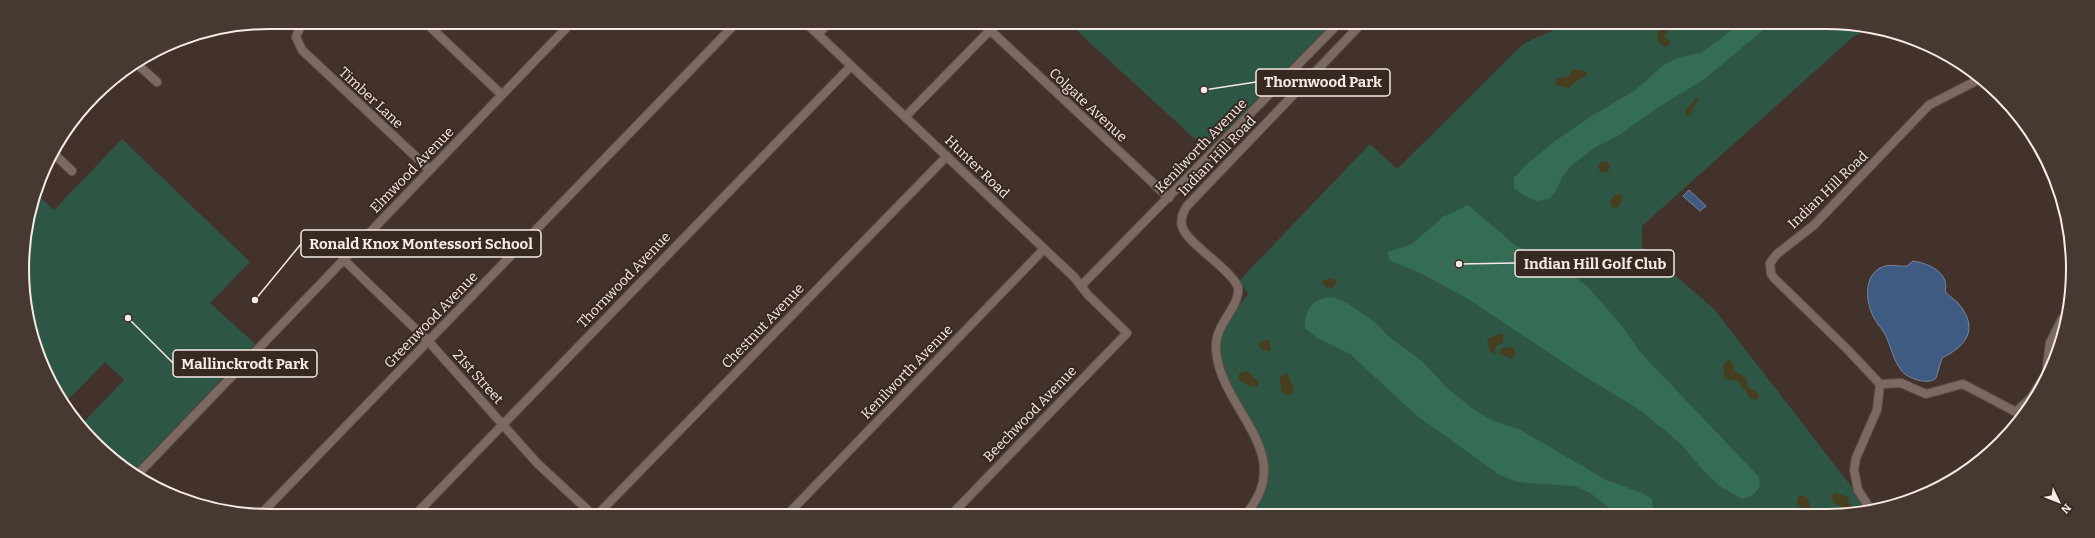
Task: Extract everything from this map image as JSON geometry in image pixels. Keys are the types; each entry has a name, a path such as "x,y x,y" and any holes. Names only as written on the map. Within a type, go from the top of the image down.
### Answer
{"street":[{"name":"Timber Lane","path":"300,29 297,33 298,42 302,50 430,170"},
{"path":"432,29 502,95"},
{"name":"Elmwood Avenue","path":"140,472 565,29"},
{"name":"Greenwood Avenue","path":"266,509 730,29"},
{"name":"Hunter Road","path":"813,29 1074,277 1127,333"},
{"path":"818,34 823,29"},
{"name":"Kenilworth Avenue","path":"1081,286 1169,198 1332,29"},
{"name":"Indian Hill Road","path":"1250,509 1255,502 1263,482 1265,474 1264,457 1244,414 1222,377 1218,366 1216,348 1219,331 1237,299 1238,287 1229,275 1184,231 1181,219 1187,206 1357,29"},
{"path":"905,117 990,30"},
{"name":"Colgate Avenue","path":"990,30 1169,198"},
{"name":"Thornwood Avenue","path":"421,509 851,66"},
{"path":"140,67 156,82"},
{"name":"Indian Hill Road","path":"1880,384 1847,349 1775,279 1771,274 1770,263 1777,254 1819,220 1929,105 1975,82"},
{"name":"Chestnut Avenue","path":"603,509 947,156"},
{"path":"57,157 72,171"},
{"name":"Kenilworth Avenue","path":"793,509 1044,249"},
{"name":"21st Street","path":"344,260 429,342 537,463 587,509"},
{"path":"2048,362 2050,343 2059,324"},
{"name":"Beechwood Avenue","path":"957,509 1127,333"},
{"path":"1868,505 1858,490 1854,470 1856,458 1878,410 1880,384 1901,382 1926,394 1963,384 2016,412 2024,404"}],"green space":[{"path":"1077,29 1326,29 1207,150 1076,30"},
{"path":"1556,29 1826,29 1862,32 1853,37 1642,226 1642,247 1714,309 1851,486 1863,506 1826,509 1253,509 1264,491 1268,474 1267,457 1265,448 1242,410 1227,381 1222,366 1220,352 1223,333 1232,315 1248,294 1239,281 1370,144 1397,169 1523,44"},
{"path":"1732,29 1764,29 1706,78 1654,110 1621,134 1596,147 1573,164 1562,177 1556,191 1549,199 1537,201 1525,196 1514,188 1514,178 1527,164 1555,141 1593,115 1634,91 1665,64 1680,57 1700,53"},
{"path":"122,139 250,262 210,303 255,344 136,469 99,439 84,421 124,380 105,362 68,400 47,361 37,331 31,300 30,285 29,269 31,238 40,197 54,210"},
{"path":"1468,205 1515,245 1557,265 1587,286 1622,326 1641,353 1759,477 1760,487 1752,496 1742,499 1721,487 1705,472 1679,442 1637,408 1579,373 1465,297 1420,273 1389,260 1388,252 1412,244 1443,217"},
{"path":"1333,297 1347,303 1377,324 1389,337 1422,361 1450,391 1479,413 1494,421 1521,430 1606,480 1642,493 1652,499 1653,509 1611,509 1590,493 1575,486 1514,481 1498,474 1416,415 1350,354 1317,338 1305,328 1305,321 1312,305 1320,299"}],"sand":[{"path":"1663,29 1667,31 1665,37 1670,41 1669,45 1665,47 1660,44 1657,37 1659,31"},
{"path":"1573,69 1586,71 1587,76 1578,80 1569,88 1555,85 1557,78 1567,77"},
{"path":"1697,97 1699,98 1690,115 1686,116 1685,111"},
{"path":"1604,161 1608,163 1610,167 1608,171 1604,173 1600,171 1598,167 1600,163"},
{"path":"1620,194 1623,197 1619,207 1612,208 1610,201 1615,195"},
{"path":"1330,278 1336,280 1336,285 1332,288 1325,287 1322,281"},
{"path":"1498,334 1503,334 1503,342 1496,346 1495,353 1493,354 1490,351 1487,339"},
{"path":"1269,340 1271,350 1268,352 1260,348 1259,344 1262,341"},
{"path":"1512,347 1515,352 1512,359 1500,354 1501,348"},
{"path":"1729,360 1732,362 1734,370 1746,378 1748,387 1759,394 1757,400 1751,399 1738,381 1725,379 1723,367 1725,362"},
{"path":"1247,371 1258,381 1258,386 1251,387 1239,380 1239,373"},
{"path":"1286,373 1289,375 1290,381 1294,387 1293,393 1287,396 1281,391 1280,377"},
{"path":"1836,493 1848,497 1849,504 1853,507 1842,508 1841,506 1833,503 1831,496"},
{"path":"1799,496 1804,496 1808,498 1810,509 1802,509 1797,503"}],"water":[{"path":"1689,190 1706,206 1700,211 1683,196"},
{"path":"1913,261 1931,266 1941,274 1946,284 1945,291 1958,303 1964,312 1968,320 1969,328 1968,335 1964,341 1951,353 1942,358 1936,378 1928,381 1912,378 1901,370 1894,358 1886,336 1871,312 1868,298 1869,284 1875,272 1880,268 1890,265 1907,266"}],"place":[{"name":"Thornwood Park","path":"1204,90"},
{"name":"Indian Hill Golf Club","path":"1459,264"},
{"name":"Ronald Knox Montessori School","path":"255,300"},
{"name":"Mallinckrodt Park","path":"128,318"}]}
